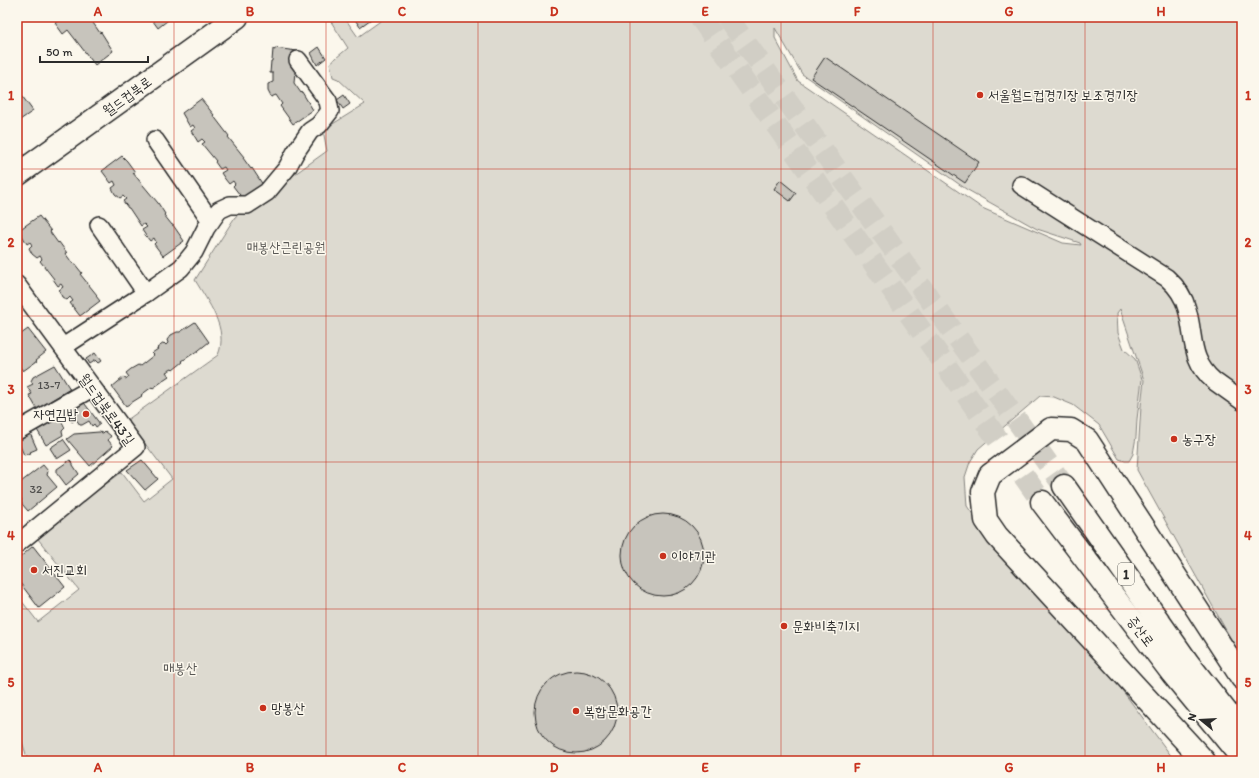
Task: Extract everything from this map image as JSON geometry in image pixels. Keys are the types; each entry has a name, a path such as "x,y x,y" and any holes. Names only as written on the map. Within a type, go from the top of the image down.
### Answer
{"main road":[{"name":"월드컵북로","path":"17,175 237,17"},
{"path":"1204,761 997,536 986,520 983,492 990,475 1051,429 1070,430 1087,440 1242,678"},
{"name":"증산로","path":"1064,486 1180,668 1242,758"},
{"name":"증산로","path":"1042,502 1180,668 1242,732"},
{"name":"1","path":"1227,761 1178,702 1180,668 1217,678 1242,711"}],"lane":[{"path":"63,348 181,268 194,252 206,228 219,210 230,205 248,205 267,192 287,168 295,152 310,131 319,125 330,111 328,101 298,60"},
{"path":"155,140 211,221"},
{"path":"1021,185 1167,278 1177,289 1186,305 1194,350 1201,365 1214,381 1242,401"},
{"path":"99,225 146,293"},
{"name":"월드컵북로43길","path":"17,285 136,447 17,544"},
{"path":"17,431 92,388"}],"green space":[{"path":"328,17 344,17 358,37 386,17 1242,17 1242,659 1137,470 1144,380 1120,309 1117,313 1118,333 1124,349 1135,359 1142,379 1136,437 1133,454 1129,461 1119,459 1099,425 1073,405 1054,397 1040,396 978,449 970,462 965,477 967,506 978,522 1125,680 1119,686 1175,761 28,761 17,725 17,595 38,622 79,590 38,539 75,508 77,508 79,504 122,472 144,501 172,479 127,420 218,355 221,345 221,335 216,316 195,280 235,217 327,151 323,130 365,104 338,79 333,77 330,63 348,48","holes":["775,28 802,74 966,189 1037,229 1080,243 1081,245 1063,243 982,208 798,81 775,38"]}],"building":[{"path":"63,17 89,17 113,51 95,65 68,30 63,34 55,23"},
{"path":"150,17 172,17 158,28"},
{"path":"345,17 374,17 360,27 354,18 350,20"},
{"path":"319,47 326,58 317,65 311,53"},
{"path":"275,48 297,51 294,83 301,93 302,92 313,110 293,124 280,106 282,104 276,95 271,97 268,91 268,84 273,82 273,73 270,73 273,49 275,50"},
{"path":"825,57 979,162 965,183 811,78"},
{"path":"17,89 33,111 17,122"},
{"path":"344,95 350,104 343,109 337,100"},
{"path":"201,99 263,185 243,199 233,186 235,184 233,181 229,184 221,173 226,170 224,167 220,169 215,162 216,161 202,144 205,142 202,139 198,142 191,131 195,128 193,125 190,127 182,113"},
{"path":"122,156 135,172 133,173 158,203 165,214 164,215 184,241 163,256 154,244 156,242 154,238 150,241 142,230 147,227 144,224 141,226 123,201 126,199 123,196 120,198 115,194 112,188 116,185 114,181 111,183 102,171"},
{"path":"780,180 796,193 790,201 774,189"},
{"path":"39,216 67,253 65,253 73,264 74,263 82,273 80,274 100,301 80,316 70,303 73,301 70,297 67,300 62,297 59,290 63,287 61,284 58,286 40,261 42,259 40,256 37,258 32,254 29,248 32,245 30,242 27,244 19,230"},
{"path":"195,322 209,342 182,361 183,362 173,370 172,369 166,372 169,376 163,381 126,406 112,387 124,377 125,379 129,377 126,373 138,365 140,366 154,355 152,353 158,349 157,348 164,343 166,345 168,343 167,340 171,335 180,332"},
{"path":"28,329 46,352 36,360 37,361 23,371 17,363 17,337"},
{"path":"95,353 101,361 98,363 95,360 89,364 86,359"},
{"path":"55,365 70,389 37,409 29,395 32,394 27,387 33,384 31,381 33,377"},
{"path":"82,400 100,424 96,427 94,424 92,426 89,421 80,425 76,419 72,422 70,419 72,417 69,414 71,413 69,409"},
{"path":"56,410 65,428 62,431 63,435 46,445 33,423"},
{"path":"29,431 37,449 24,455 17,439"},
{"path":"105,431 111,436 108,440 113,446 90,466 67,439 74,434 103,433"},
{"path":"63,439 71,450 57,459 50,448"},
{"path":"70,460 79,474 66,485 57,473 57,469"},
{"path":"142,460 158,479 145,490 127,470"},
{"path":"43,465 48,471 47,475 57,487 28,511 22,504 22,500 18,495 20,494 17,490 17,485"},
{"name":"이야기관","path":"655,514 671,514 686,521 697,532 704,547 704,563 701,571 692,584 679,593 671,596 655,596 640,589 629,578 622,563 622,547 629,532 640,521"},
{"name":"서진교회","path":"33,546 65,587 39,608 17,579 17,560"},
{"name":"복합문화공간","path":"568,671 584,671 599,678 610,689 617,704 617,720 614,728 605,741 592,750 584,753 568,753 553,746 542,735 535,720 535,704 542,689 553,678"}],"tunnel":[{"path":"700,17 1042,502"},
{"path":"727,17 1064,486"}],"place":[{"name":"서울월드컵경기장 보조경기장","path":"980,95"},
{"name":"자연김밥","path":"86,414"},
{"name":"농구장","path":"1174,439"},
{"name":"이야기관","path":"663,556"},
{"name":"서진교회","path":"34,570"},
{"name":"문화비축기지","path":"784,626"},
{"name":"망봉산","path":"263,708"},
{"name":"복합문화공간","path":"576,711"}],"park label":[{"name":"매봉산근린공원","path":"286,247"},
{"name":"매봉산","path":"180,668"}]}
